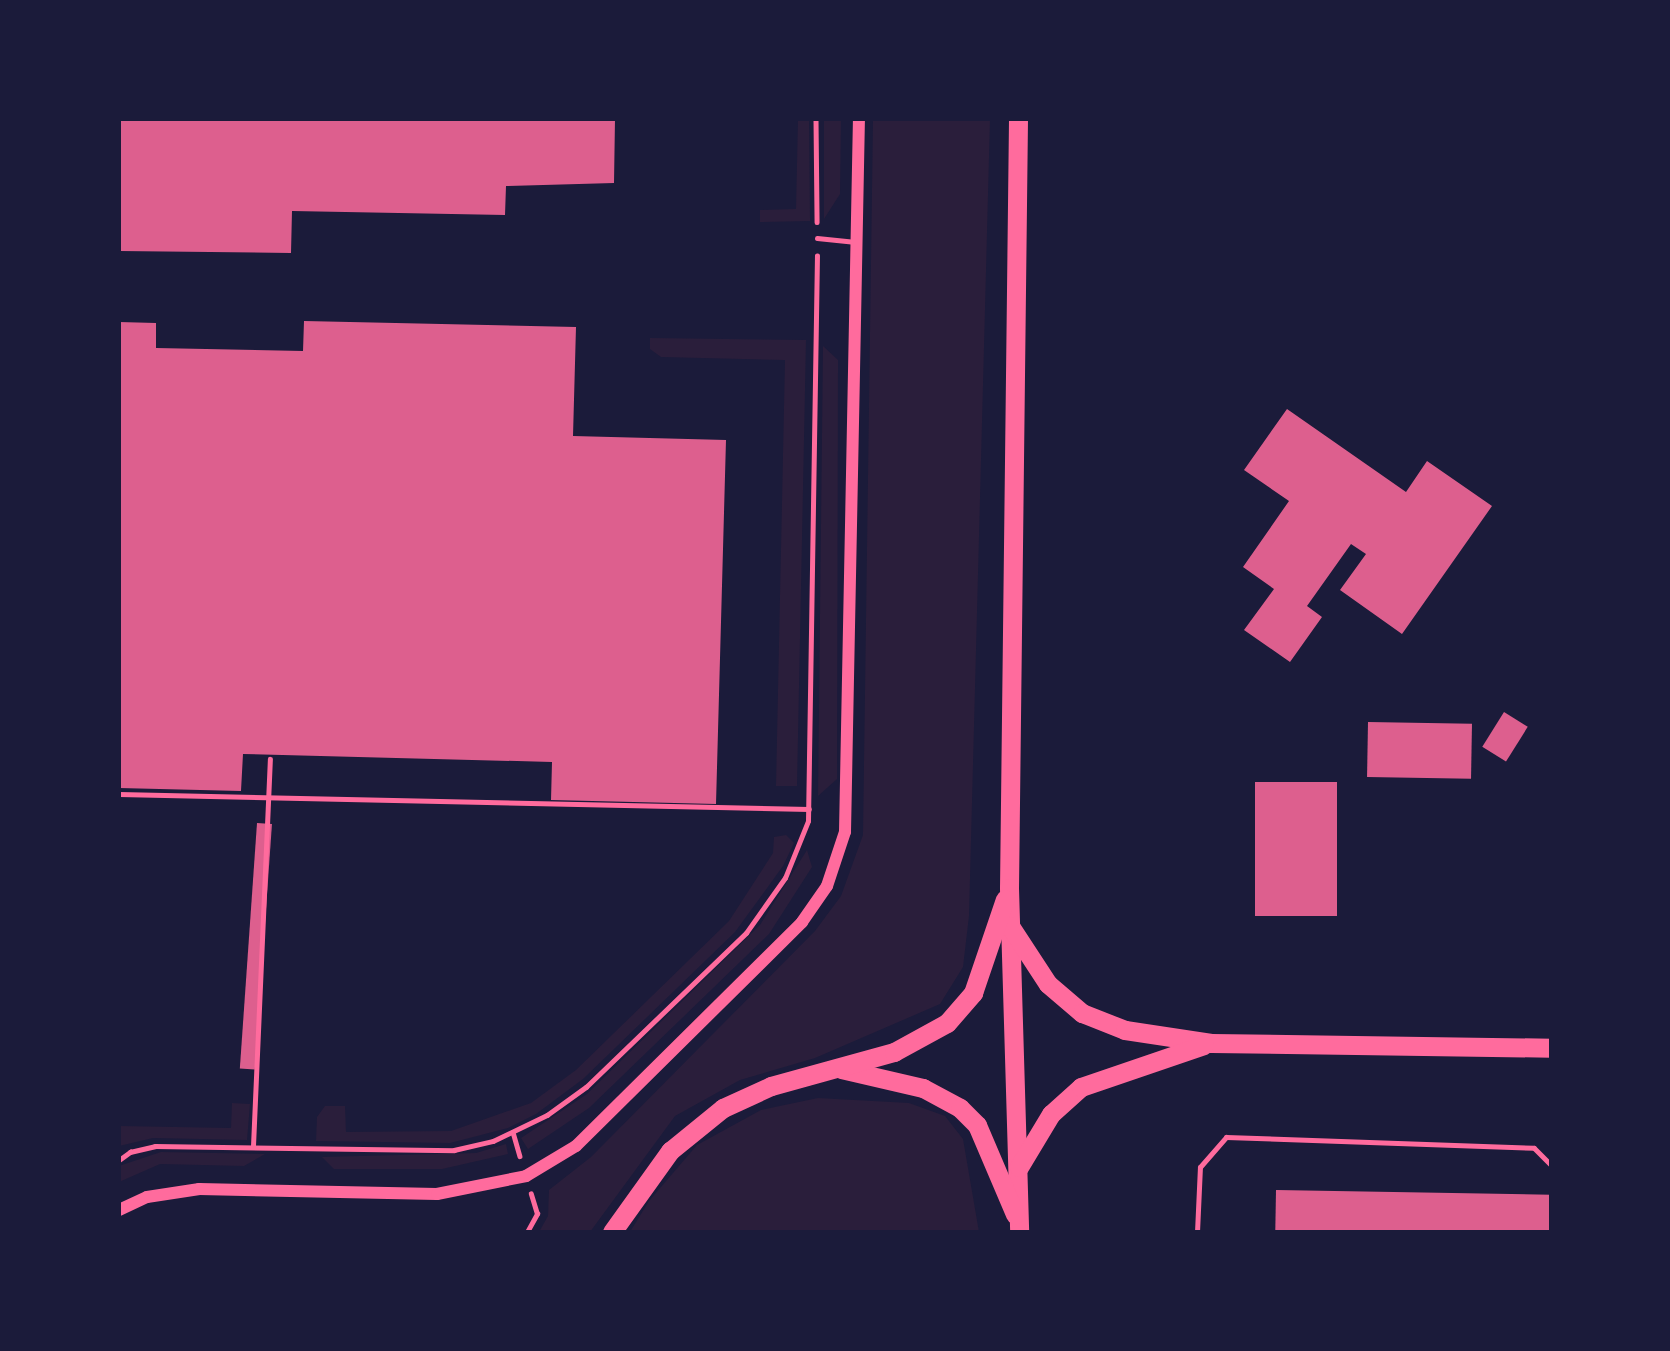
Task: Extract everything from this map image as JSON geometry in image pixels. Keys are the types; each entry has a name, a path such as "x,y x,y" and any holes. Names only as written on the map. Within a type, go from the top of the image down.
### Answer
{"highway":[{"path":"1018,119 1009,888 1019,1228"},
{"path":"612,1232 662,1160 697,1126 771,1086 840,1069 926,1037 963,1006 973,993 1009,888"},
{"path":"1010,925 1048,984 1082,1013 1125,1030 1211,1042 1551,1048"},
{"path":"1018,1168 1051,1114 1081,1087 1113,1072 1211,1042"},
{"path":"840,1069 923,1088 960,1108 977,1125 1019,1228"}],"street":[{"path":"119,1210 147,1197 199,1189 437,1194 526,1176 576,1146 802,922 827,886 845,832 859,119"}],"lane":[{"path":"817,238 857,242"},
{"path":"1197,1232 1200,1167 1226,1138 1534,1148 1551,1165"}],"path":[{"path":"119,1160 130,1152 155,1146 454,1150 494,1141 547,1115 586,1087 746,933 785,878 809,809 817,238 816,119"},
{"path":"253,1146 270,759"},
{"path":"119,794 809,809"}],"shaded area":[{"path":"798,119 809,119 810,221 760,222 760,210 796,209"},
{"path":"824,119 841,119 840,194 824,219"},
{"path":"873,119 990,119 969,916 963,967 940,1004 815,1058 740,1080 675,1116 590,1232 539,1232 548,1216 549,1190 591,1157 815,931 841,896 863,835"},
{"path":"650,338 806,340 797,786 776,786 785,360 661,357 650,349"},
{"path":"823,346 838,360 837,779 818,796"},
{"path":"786,835 794,843 783,866 735,932 583,1079 536,1114 508,1128 450,1143 316,1141 317,1117 325,1106 345,1106 346,1132 451,1131 531,1103 576,1070 729,921 773,853 774,837"},
{"path":"807,850 812,867 769,934 589,1108 528,1149 521,1138 587,1094 760,925"},
{"path":"818,1098 909,1103 945,1116 963,1139 979,1232 630,1232 649,1201 697,1145 761,1110"},
{"path":"232,1103 250,1104 247,1140 153,1138 119,1146 119,1126 231,1128"},
{"path":"506,1144 508,1154 442,1169 334,1169 322,1157 476,1153"},
{"path":"161,1152 265,1154 244,1166 160,1164 119,1182 119,1166"}],"building":[{"path":"119,119 615,119 614,183 506,186 505,215 292,211 291,253 119,251"},
{"path":"304,321 576,327 573,436 726,440 716,804 551,800 552,762 243,754 241,791 119,788 119,322 156,323 156,348 303,351"},
{"path":"1287,409 1406,492 1427,461 1492,506 1402,634 1340,590 1366,554 1351,544 1307,606 1322,617 1290,662 1244,630 1274,589 1243,567 1289,501 1244,470"},
{"path":"1504,712 1528,727 1506,762 1482,747"},
{"path":"1368,722 1472,724 1471,779 1367,777"},
{"path":"1255,782 1337,782 1337,916 1255,916"},
{"path":"257,823 272,824 255,1069 240,1068"},
{"path":"1276,1190 1551,1195 1550,1232 1275,1232"}]}
